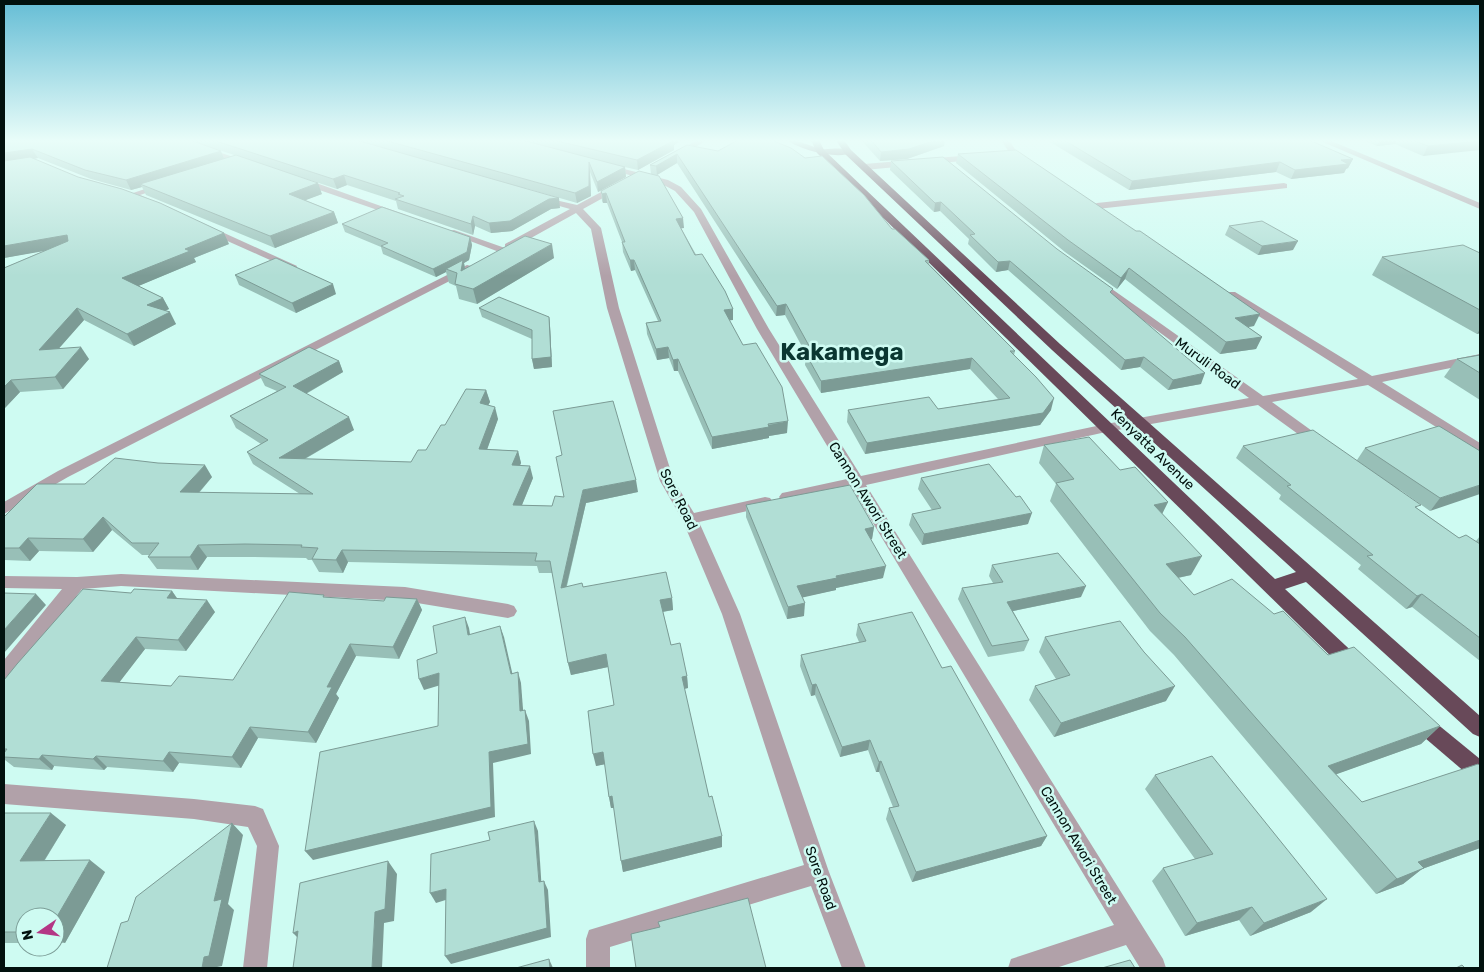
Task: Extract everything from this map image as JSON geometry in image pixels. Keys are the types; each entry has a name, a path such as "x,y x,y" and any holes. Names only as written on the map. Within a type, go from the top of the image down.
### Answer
{"highway":[{"name":"Kenyatta Avenue","path":"856,185 957,285 1364,674"},
{"name":"Kenyatta Avenue","path":"883,185 1308,575 1480,728"},
{"path":"891,220 916,217"},
{"path":"957,285 988,281"},
{"path":"1270,586 1308,575"},
{"path":"1409,712 1480,772"}],"street":[{"path":"154,204 126,194 159,185"},
{"path":"313,185 412,218"},
{"path":"4,509 63,474 482,261 620,185"},
{"name":"Cannon Awori Street","path":"671,185 678,189 698,211 763,329 1154,968"},
{"path":"1431,185 1480,206"},
{"path":"1113,216 1092,203 1284,186"},
{"path":"522,193 577,208"},
{"name":"Sore Road","path":"577,208 596,228 613,308 666,481 690,519 731,614 818,872 854,968"},
{"path":"196,222 297,268"},
{"path":"439,228 502,250"},
{"name":"Muruli Road","path":"1084,272 1259,401 1332,452"},
{"path":"1225,290 1368,381 1480,449"},
{"path":"690,519 1106,428 1368,381 1480,358"},
{"path":"4,582 77,583 121,580 405,594 508,610"},
{"path":"4,673 77,583"},
{"path":"4,794 194,809 255,817 268,846 255,968"},
{"path":"598,968 598,939 818,872"},
{"path":"1020,968 1131,931"}],"building":[{"path":"4,185 109,185 160,203 224,233 185,249 190,251 122,278 163,298 147,305 170,312 127,334 77,308 39,350 81,347 55,377 11,380 4,387 4,268 68,241 67,235 4,246"},
{"path":"143,185 312,185 289,194 334,212 270,236"},
{"path":"376,185 515,185 559,198 549,199 510,221 489,223 473,216 471,224 395,199 404,196 398,194 400,193"},
{"path":"547,185 589,185 575,193"},
{"path":"612,185 664,185 683,218 676,219 695,255 702,254 725,291 733,309 724,310 743,345 756,343 782,387 788,421 768,424 769,427 712,437 678,359 673,360 668,347 656,349 646,323 661,321 634,260 630,260 622,242 625,242 606,193 602,194 601,191"},
{"path":"698,185 854,185 892,229 895,229 929,260 925,261 1015,351 1010,351 1054,398 1043,413 867,443 848,410 929,397 938,409 1010,398 972,358 821,381 806,354 813,353 786,304 777,306"},
{"path":"917,185 978,185 1057,249 1113,289 1110,292 1205,373 1173,380 1144,357 1125,360 1010,261 998,262 970,235 975,234 941,202 935,203"},
{"path":"998,185 1068,185 1136,231 1140,231 1260,314 1235,318 1262,337 1226,342 1129,268 1121,278 1068,240"},
{"path":"382,207 470,237 467,252 433,269 381,246 388,243 342,224"},
{"path":"1262,221 1298,241 1262,246 1229,226"},
{"path":"525,236 552,244 473,289 455,284 457,273 446,269 463,260 461,271"},
{"path":"1463,245 1480,253 1480,310 1382,257"},
{"path":"276,258 333,284 292,303 235,275"},
{"path":"499,297 549,317 551,357 532,359 532,330 479,308"},
{"path":"309,347 339,361 293,386 349,417 279,458 411,462 418,450 426,450 441,425 445,425 466,389 486,390 480,403 495,407 479,449 518,451 512,465 530,466 513,505 552,506 555,496 564,497 556,457 562,455 553,411 613,401 636,480 583,490 561,588 582,583 583,587 666,572 672,598 660,600 671,645 680,643 687,676 682,677 709,797 712,796 722,836 621,861 612,796 609,797 603,752 593,754 588,711 614,705 606,654 568,663 550,561 535,561 537,553 342,550 336,560 312,559 318,548 301,547 302,545 245,544 198,545 190,557 148,557 159,543 132,543 103,517 83,539 28,538 19,548 4,548 4,517 37,484 85,484 115,458 158,463 205,465 180,492 313,494 247,452 268,440 230,416 286,387 259,374"},
{"path":"1480,355 1480,373 1457,359"},
{"path":"1439,426 1480,451 1480,485 1440,498 1365,448"},
{"path":"1313,430 1421,505 1415,507 1459,538 1466,535 1480,544 1480,638 1422,594 1417,596 1367,556 1373,555 1287,486 1291,485 1243,446"},
{"path":"1089,437 1120,470 1135,467 1168,502 1154,505 1202,556 1166,564 1194,595 1232,579 1274,614 1283,611 1328,655 1354,647 1440,726 1328,766 1362,802 1478,764 1480,766 1480,840 1418,862 1424,868 1397,879 1185,637 1160,613 1056,483 1074,479 1044,445"},
{"path":"989,464 1016,497 1020,496 1032,513 924,534 912,514 941,508 921,478"},
{"path":"850,485 874,527 865,529 886,566 797,586 805,603 788,607 746,505"},
{"path":"1058,553 1086,586 1007,602 1029,640 992,646 962,588 1003,582 992,565"},
{"path":"83,589 131,593 134,589 172,591 167,598 207,600 178,640 136,637 101,681 171,686 179,676 233,680 289,592 324,595 323,597 384,601 386,597 417,599 393,647 350,644 327,687 332,687 308,732 250,727 232,757 169,752 163,761 96,756 93,759 42,755 39,759 4,757 7,749 4,749 4,680"},
{"path":"4,593 36,594 4,630"},
{"path":"912,612 942,668 951,666 1047,836 916,872 889,808 899,806 881,761 879,762 870,740 842,747 816,684 812,685 801,655 866,641 858,624"},
{"path":"465,617 468,635 500,626 511,674 518,672 520,711 525,710 528,744 489,752 491,807 305,851 320,752 438,726 439,673 419,679 417,660 437,653 433,626"},
{"path":"1120,621 1144,652 1175,686 1061,723 1035,686 1070,675 1045,637"},
{"path":"1212,756 1327,899 1264,923 1252,907 1197,923 1163,868 1213,854 1155,775"},
{"path":"4,813 51,813 20,861 90,860 63,907 15,907 15,932 4,932"},
{"path":"534,821 539,882 544,881 547,928 445,956 446,889 430,893 431,854 490,840 488,832"},
{"path":"232,823 214,901 222,899 209,956 204,957 202,968 107,968 121,923 128,921 136,897"},
{"path":"388,861 385,909 375,912 372,968 293,968 298,931 293,933 300,883"},
{"path":"748,898 766,968 636,968 631,934 660,927 658,922"},
{"path":"549,959 550,968 516,968"},
{"path":"1130,960 1135,968 1102,968"}],"district":[{"name":"Kakamega","path":"842,352"}]}
